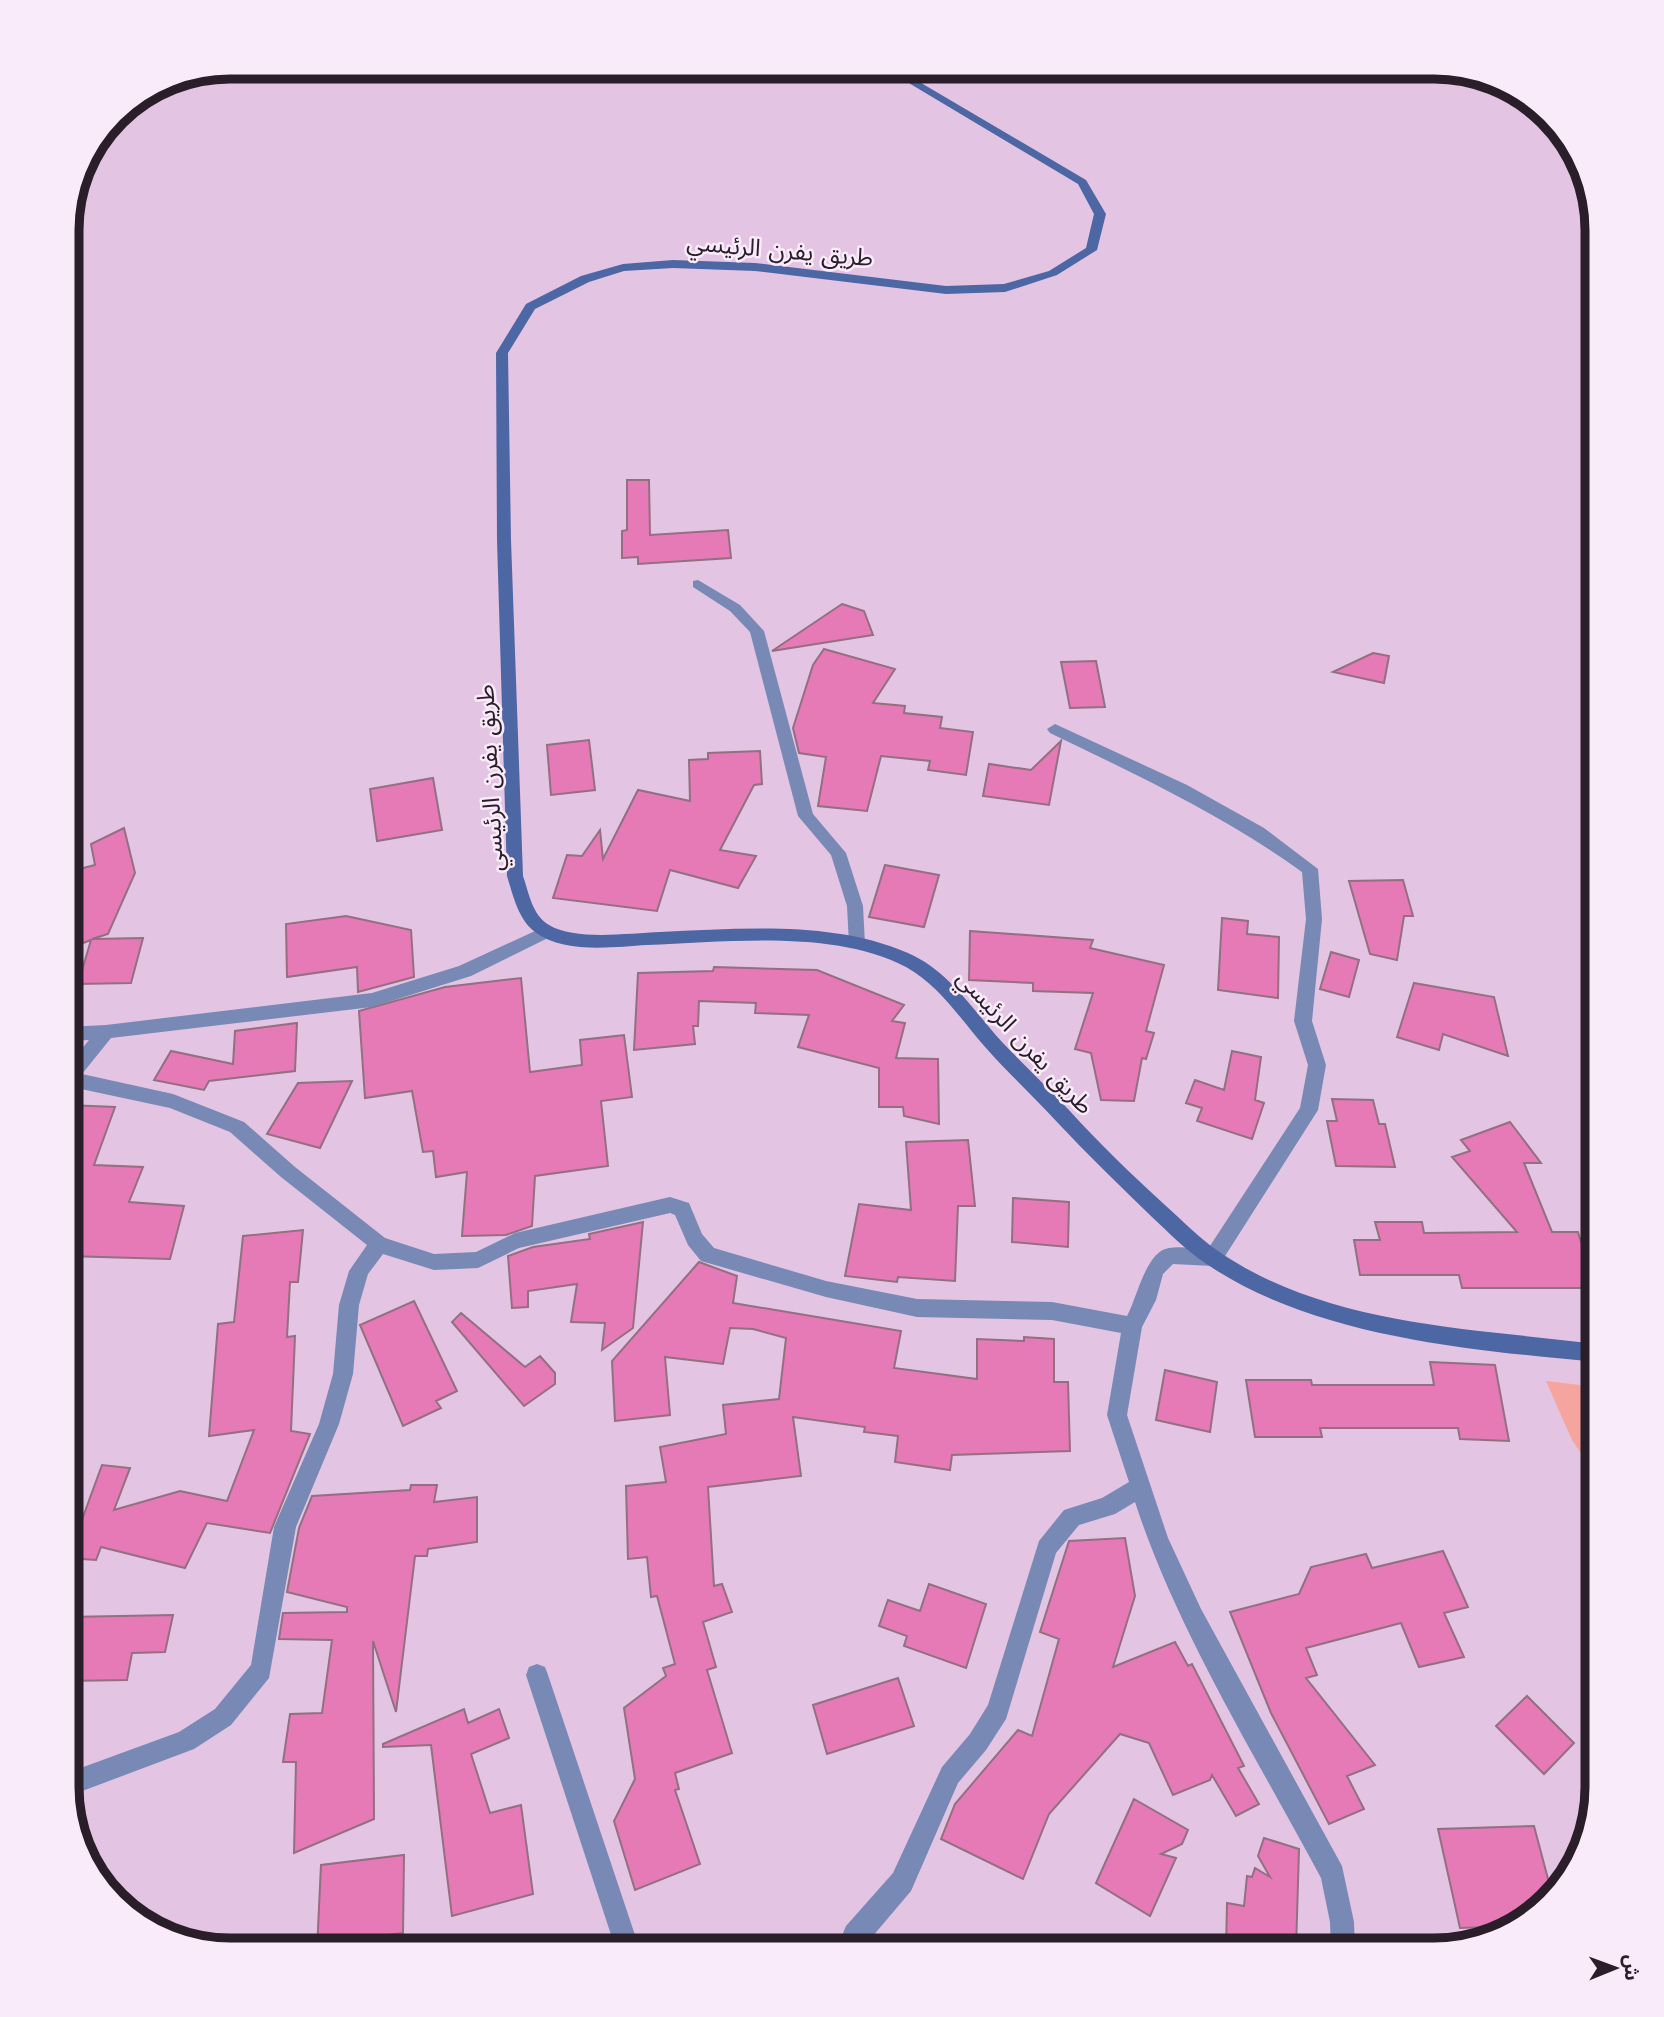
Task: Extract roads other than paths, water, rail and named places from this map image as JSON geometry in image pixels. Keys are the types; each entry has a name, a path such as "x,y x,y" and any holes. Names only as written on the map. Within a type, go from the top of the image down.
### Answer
{"main road":[{"name":"طريق يفرن الرئيسي","path":"907,79 1082,182 1100,214 1091,250 1053,273 1005,288 993,289 946,290 755,267 673,264 623,268 584,279 530,307 502,353 504,540 515,876 531,920 546,932 599,941 767,937 858,944 902,957 922,968 958,998 994,1045 1089,1144 1213,1258 1262,1287 1337,1315 1436,1333 1585,1351"}],"street":[{"path":"698,584 735,608 757,631 806,816 838,853 855,906 858,944"},
{"path":"1055,729 1181,789 1258,832 1310,869 1314,919 1303,1021 1317,1065 1309,1110 1213,1258 1169,1256 1155,1270 1146,1300 1132,1326 1117,1415 1158,1539 1193,1617 1333,1875 1343,1938"},
{"path":"79,1033 372,1000 466,971 546,932"},
{"path":"79,1064 106,1032"},
{"path":"79,1081 173,1101 237,1127 288,1172 379,1244 434,1262 478,1260 515,1241 670,1205 682,1209 690,1234 699,1248 708,1255 826,1289 917,1308 1052,1311 1132,1326"},
{"path":"79,1780 186,1741 223,1717 261,1670 285,1527 329,1424 343,1374 349,1305 359,1271 379,1244"},
{"path":"854,1938 902,1882 950,1775 978,1742 998,1711 1047,1548 1072,1517 1107,1507 1140,1487"},
{"path":"537,1675 624,1938"}]}
